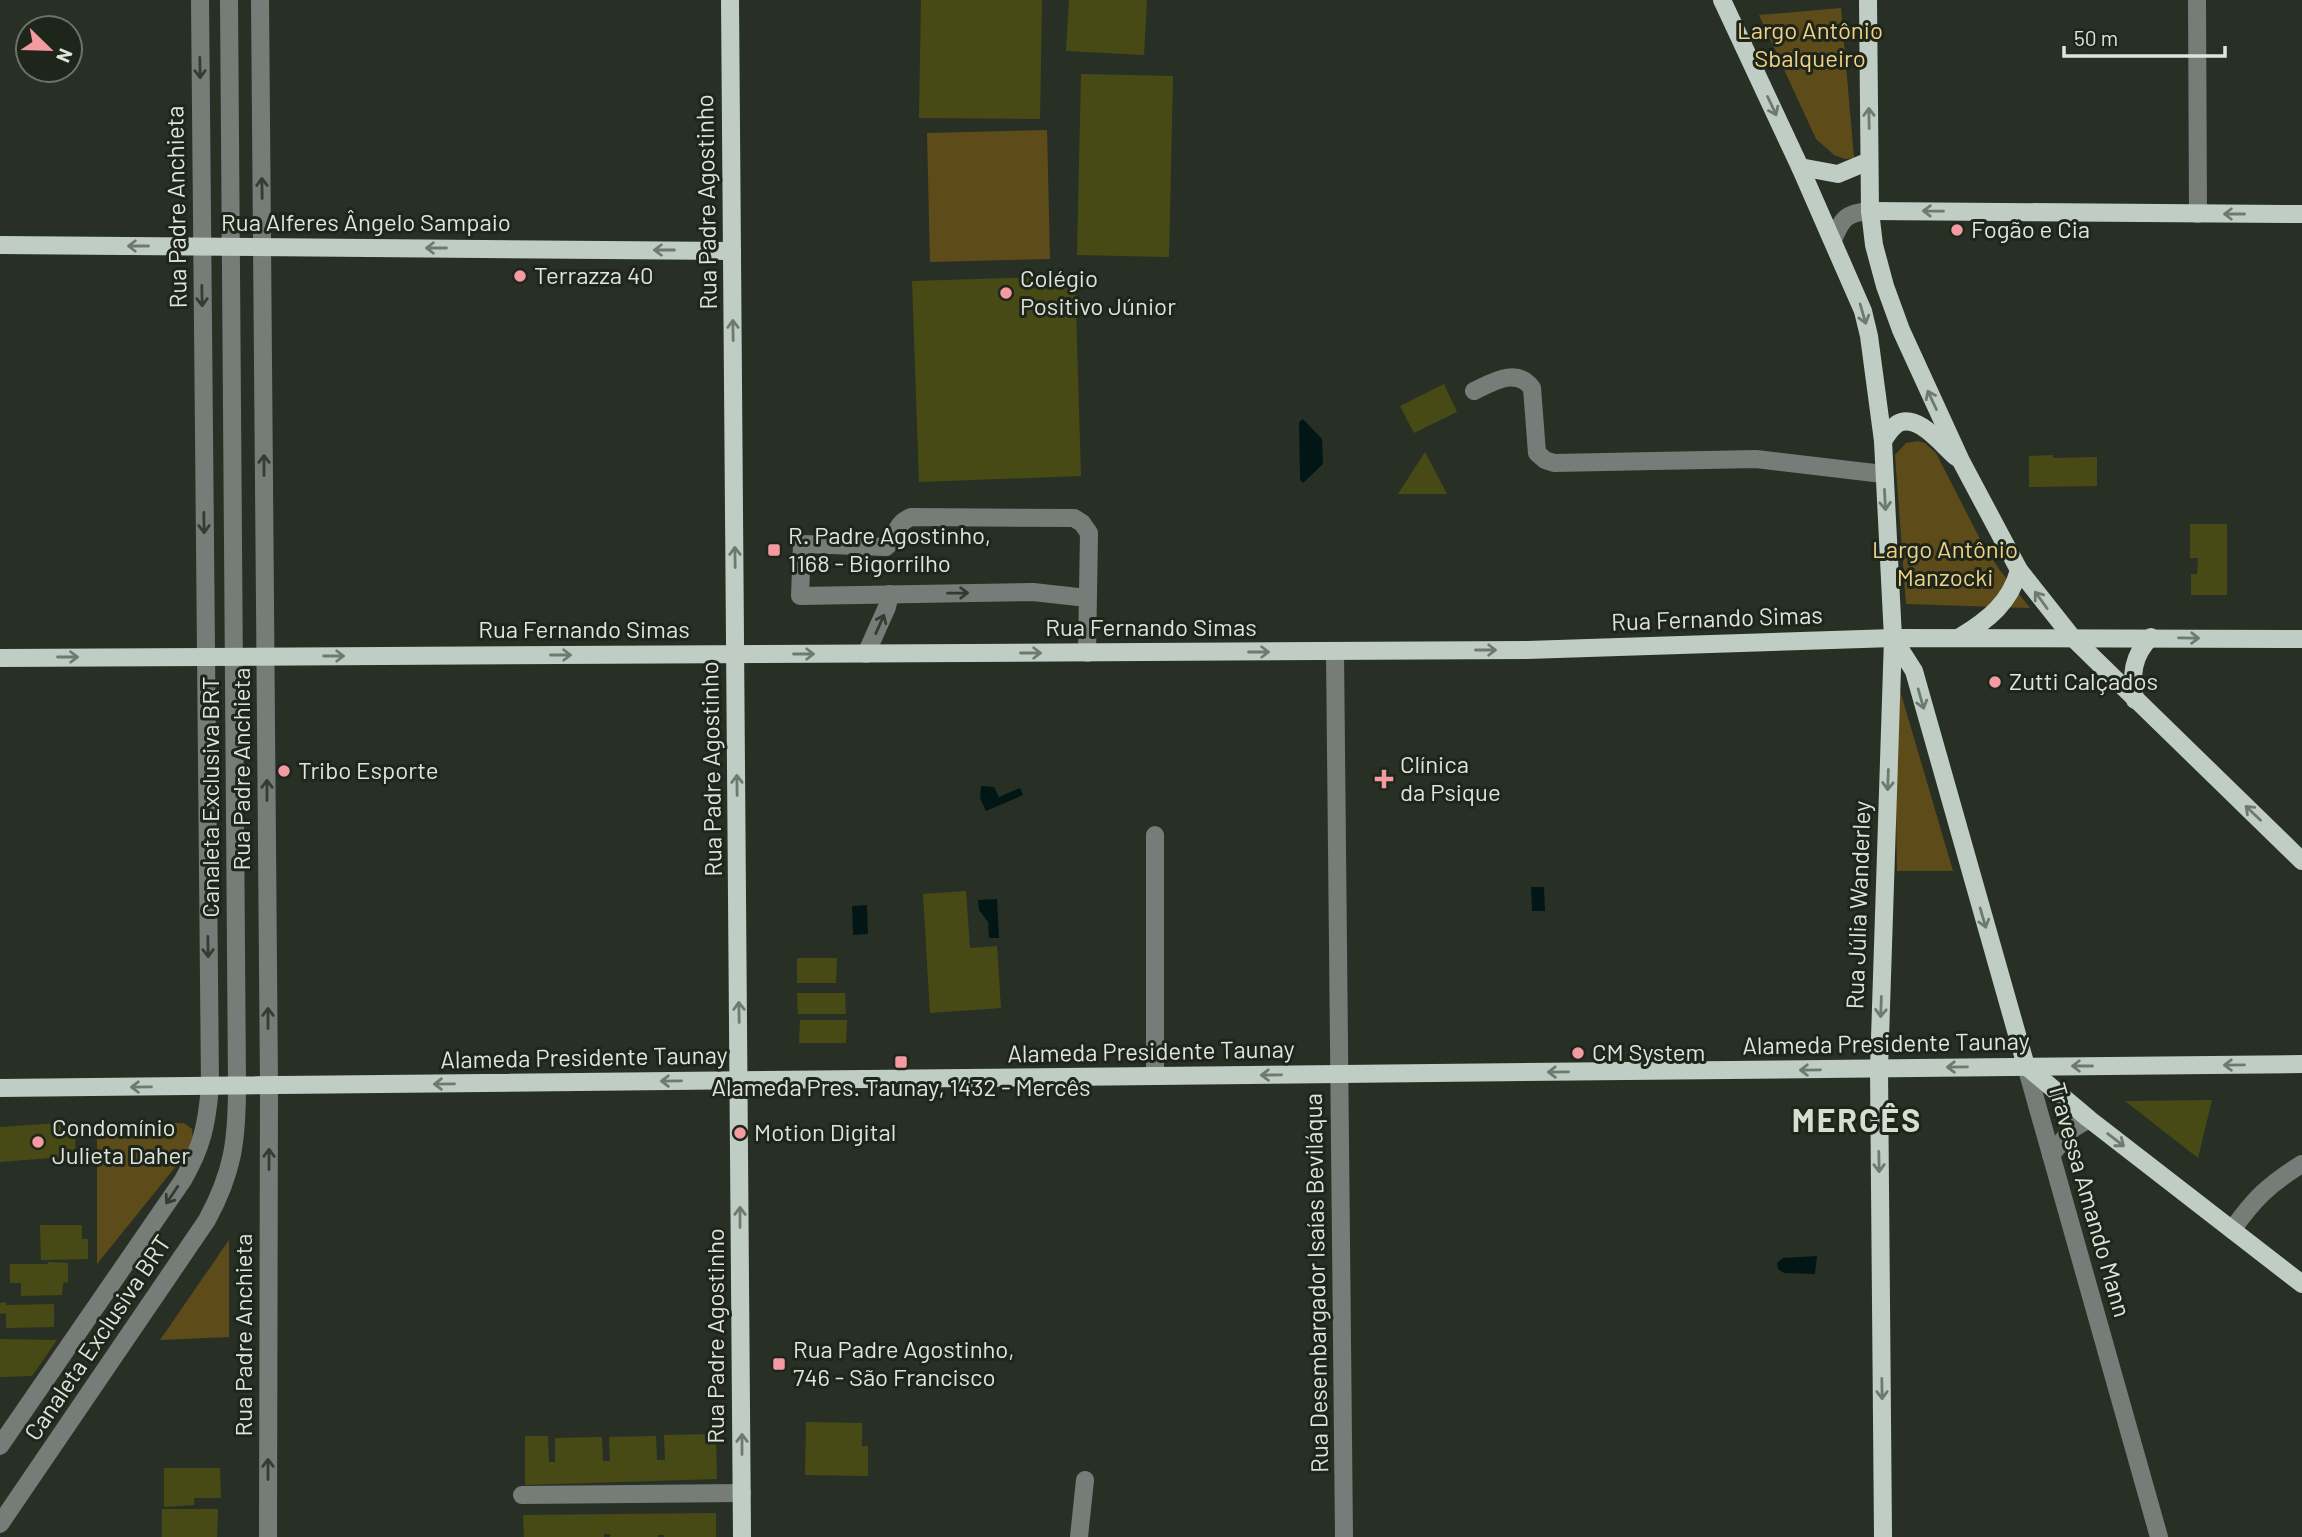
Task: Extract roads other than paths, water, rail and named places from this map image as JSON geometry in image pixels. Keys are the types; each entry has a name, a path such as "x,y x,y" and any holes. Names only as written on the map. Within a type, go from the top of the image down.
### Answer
{"main road":[{"name":"Rua Padre Agostinho","path":"730,0 742,1537"},
{"name":"Rua Júlia Wanderley","path":"1722,0 1863,311 1869,336 1883,441 1893,638 1878,1069 1883,1537"},
{"path":"1868,0 1870,211 1874,245 1885,286 1919,373 1961,461 2020,570 2072,637 2302,860"},
{"path":"1800,167 1838,174 1869,161"},
{"path":"1870,211 2302,214"},
{"name":"Rua Alferes Ângelo Sampaio","path":"0,245 732,251"},
{"path":"1883,441 1895,425 1905,421 1915,422 1961,461"},
{"path":"1960,637 1998,610 2008,598 2020,570"},
{"name":"Rua Fernando Simas","path":"0,658 1527,650 1960,637 2302,639"},
{"path":"2135,700 2132,675 2134,665 2143,646 2151,637"},
{"name":"Travessa Amando Mann","path":"1893,638 1914,671 2026,1066"},
{"name":"Alameda Presidente Taunay","path":"0,1088 2302,1064"},
{"path":"2026,1066 2089,1119 2302,1284"}],"street":[{"name":"Rua Padre Anchieta","path":"0,1446 195,1159 208,1117 210,1086 200,0"},
{"name":"Canaleta Exclusiva BRT","path":"0,1524 207,1220 221,1195 233,1161 237,1086 229,0"},
{"name":"Rua Padre Anchieta","path":"260,0 269,1086 268,1537"},
{"path":"2197,0 2198,214"},
{"path":"1833,240 1840,223 1853,213 1870,211"},
{"path":"1474,391 1506,377 1516,376 1526,380 1532,388 1537,453 1554,463 1756,459 1883,474"},
{"path":"1087,598 1033,592 800,596 802,544 886,547 901,521 911,517 1074,518 1082,523 1089,533 1087,653"},
{"path":"866,654 882,620 890,594"},
{"name":"Rua Desembargador Isaías Beviláqua","path":"1335,651 1344,1537"},
{"path":"1155,835 1155,1076"},
{"name":"Travessa Amando Mann","path":"2026,1066 2159,1537"},
{"path":"2051,1155 2072,1129 2089,1119"},
{"path":"2232,1230 2265,1189 2302,1164"},
{"path":"1079,1537 1085,1480"},
{"path":"522,1495 742,1493"}],"place":[{"name":"Fogão e Cia","path":"1957,230"},
{"name":"Terrazza 40","path":"520,276"},
{"name":"Colégio Positivo Júnior","path":"1006,293"},
{"name":"R. Padre Agostinho, 1168 - Bigorrilho","path":"774,550"},
{"name":"Zutti Calçados","path":"1995,682"},
{"name":"Tribo Esporte","path":"284,771"},
{"name":"Clínica da Psique","path":"1384,779"},
{"name":"CM System","path":"1578,1053"},
{"name":"Alameda Pres. Taunay, 1432 - Mercês","path":"901,1062"},
{"name":"Motion Digital","path":"740,1133"},
{"name":"Condomínio Julieta Daher","path":"38,1142"},
{"name":"Rua Padre Agostinho, 746 - São Francisco","path":"779,1364"}],"district":[{"name":"MERCÊS","path":"1857,1121"}],"park label":[{"name":"Largo Antônio Sbalqueiro","path":"1810,45"},
{"name":"Largo Antônio Manzocki","path":"1945,564"}]}
